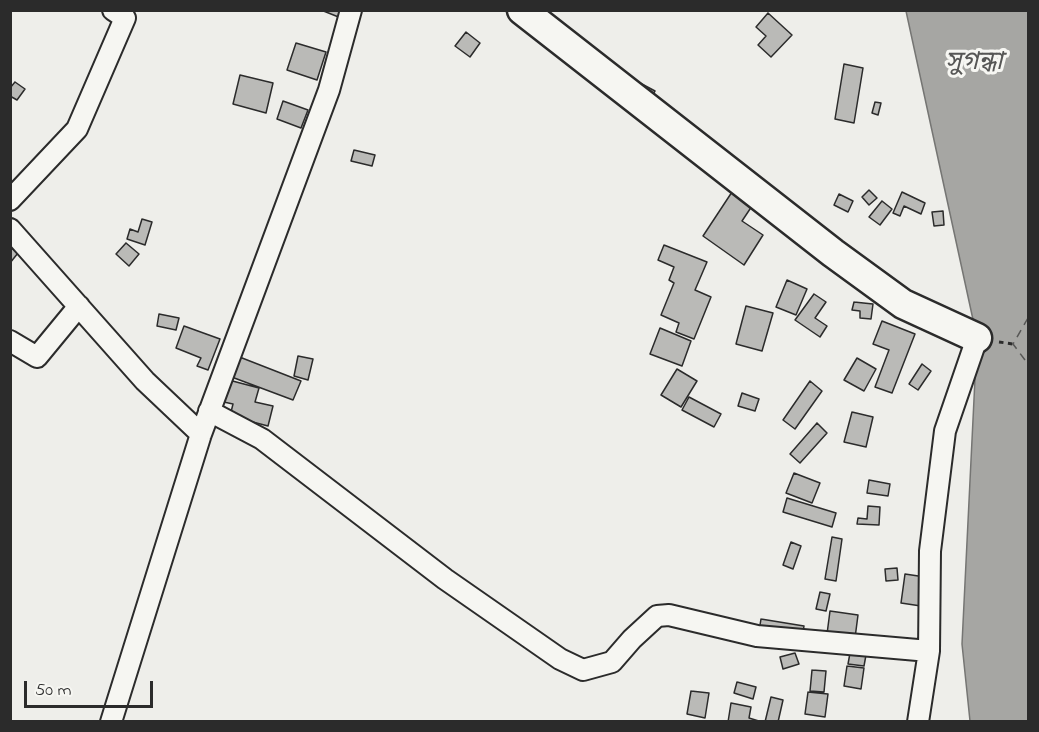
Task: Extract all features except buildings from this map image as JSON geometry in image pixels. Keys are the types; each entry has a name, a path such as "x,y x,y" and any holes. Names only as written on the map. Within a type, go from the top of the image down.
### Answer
{"main road":[{"path":"522,10 833,253 903,304 977,338"}],"street":[{"path":"10,200 77,129 125,18 113,10"},
{"path":"111,722 201,434 329,90 351,10"},
{"path":"10,229 146,381 201,434"},
{"path":"10,341 37,357 79,306"},
{"path":"918,722 929,651 930,551 945,431 977,338"},
{"path":"209,411 262,439 445,579 560,658 583,670 612,662 657,616 669,615 757,636 929,651"}],"water":[{"name":"সুগন্ধা","path":"906,11 1028,11 1028,721 970,721 962,644 977,338"}],"ferry route":[{"path":"1028,318 1013,344 1028,364"}]}
